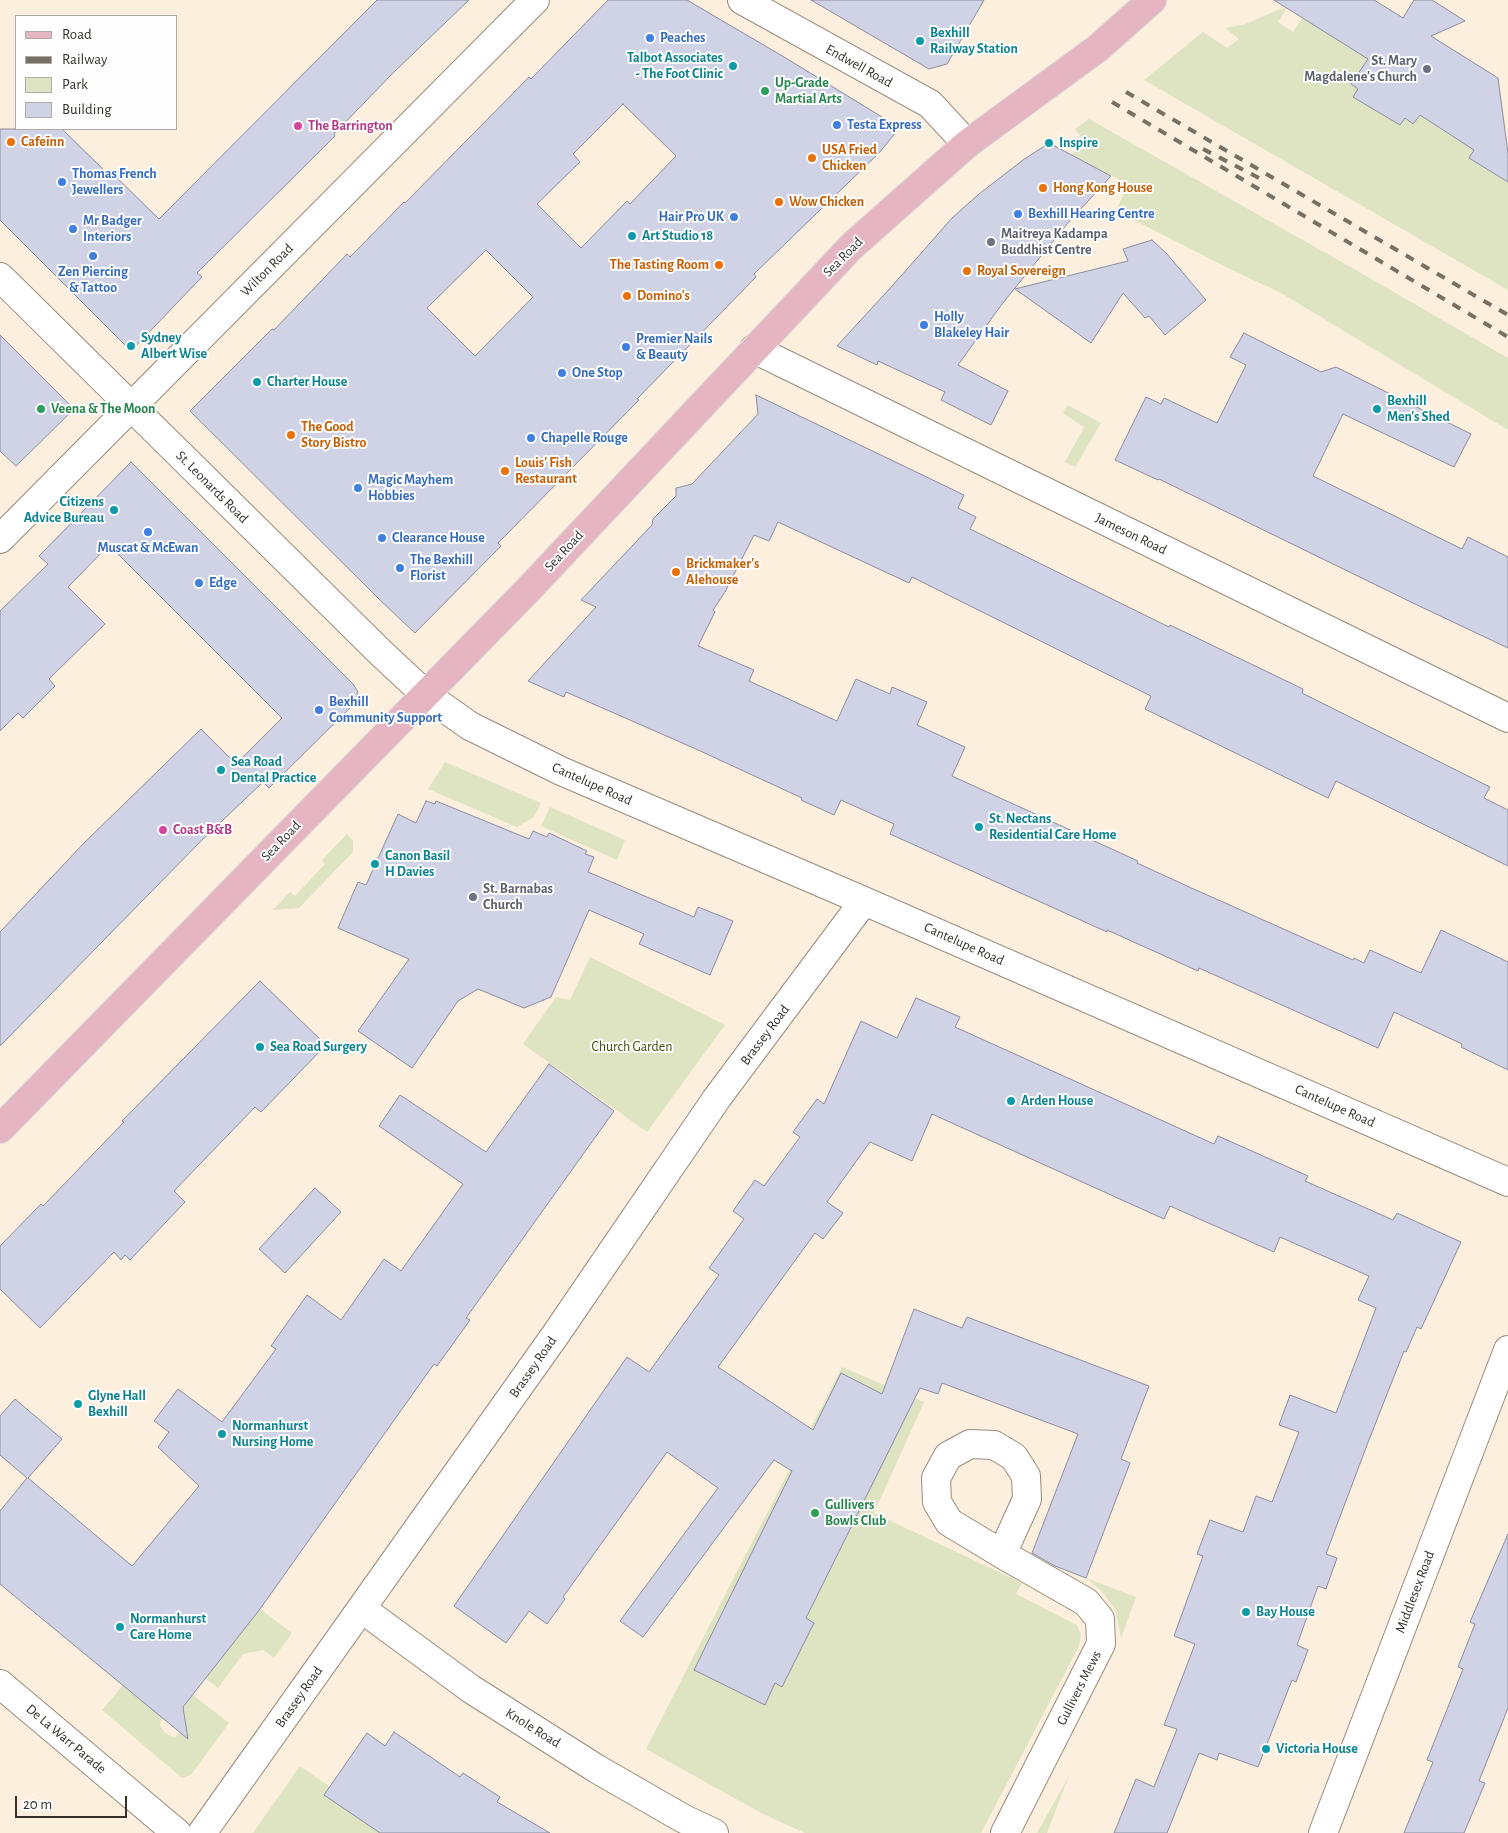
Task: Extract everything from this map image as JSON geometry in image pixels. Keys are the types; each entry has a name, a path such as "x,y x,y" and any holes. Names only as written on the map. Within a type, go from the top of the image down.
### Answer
{"main road":[{"name":"Sea Road","path":"0,1130 526,592 852,246 967,144 1098,48 1152,0"}],"street":[{"name":"Wilton Road","path":"0,539 535,0"},
{"name":"Endwell Road","path":"742,0 930,104 967,144"},
{"name":"St. Leonards Road","path":"0,276 130,407 426,695"},
{"name":"Jameson Road","path":"754,349 1508,718"},
{"name":"Cantelupe Road","path":"426,695 470,726 560,771 864,901 1508,1182"},
{"name":"Brassey Road","path":"202,1833 556,1334 717,1098 864,901"},
{"name":"Middlesex Road","path":"1323,1833 1508,1350"},
{"name":"Gullivers Mews","path":"1002,1554 1086,1602 1100,1619 1101,1644 1005,1833"},
{"name":"Knole Road","path":"362,1609 471,1689 597,1769 714,1833"},
{"name":"De La Warr Parade","path":"0,1684 177,1833"}],"green space":[{"path":"1287,8 1278,22 1293,32 1302,18 1375,63 1362,83 1355,79 1351,84 1358,89 1353,97 1400,125 1405,118 1413,124 1420,115 1452,136 1477,145 1469,158 1508,182 1508,290 1144,80 1203,32 1227,48 1239,39 1225,28 1245,24"},
{"path":"1089,119 1508,358 1508,430 1281,293 1116,211 1128,184 1071,155 1085,143 1075,129"},
{"path":"1068,405 1101,423 1075,467 1065,462 1084,427 1063,413"},
{"path":"445,762 541,803 534,817 517,827 428,789"},
{"path":"550,807 625,840 617,860 541,826"},
{"path":"347,834 353,841 353,852 299,908 273,910 290,892 295,896 325,864 322,860"},
{"name":"Church Garden","path":"590,957 725,1025 647,1132 523,1044 556,997 570,1000"},
{"path":"842,1367 924,1402 874,1513 1022,1583 1016,1594 1077,1625 1081,1635 1079,1646 981,1833 805,1833 763,1814 646,1749"},
{"path":"1086,1578 1136,1597 1121,1638 1115,1609 1101,1590"},
{"path":"260,1609 292,1633 274,1658 263,1650 243,1654 218,1688 205,1678"},
{"path":"123,1685 162,1717 160,1725 165,1733 174,1737 182,1732 186,1725 185,1717 179,1712 193,1695 229,1723 191,1775 182,1778 102,1710"},
{"path":"300,1766 330,1787 380,1833 253,1833"},
{"path":"1069,1776 1047,1833 1037,1833"}],"building":[{"path":"377,0 469,0 392,74 334,134 335,136 197,273 202,277 131,351 0,220 0,129 63,130 106,172 108,169 159,219"},
{"path":"608,0 687,0 882,117 897,131 879,153 754,274 756,277 637,399 639,400 498,543 501,546 415,633 190,411 272,329 274,330 347,254 350,257 529,77 531,79","holes":["623,104 676,156 630,204 627,201 581,248 537,204 580,162 573,154","486,250 533,297 475,356 427,308"]},
{"name":"Bexhill Railway Station","path":"811,0 984,0 947,64 929,69"},
{"name":"St. Mary Magdalene's Church","path":"1274,0 1374,0 1403,18 1414,0 1432,0 1465,21 1431,36 1498,78 1508,153 1508,182 1469,158 1474,150 1420,115 1413,124 1405,118 1400,125 1353,97 1358,89 1351,84 1368,59"},
{"path":"1049,143 1111,176 1067,224 1002,304 958,365 1008,391 991,425 941,400 945,392 878,361 877,365 837,346 952,218 979,194 1023,160"},
{"path":"1152,240 1167,254 1206,300 1165,335 1149,316 1145,318 1123,293 1091,343 1015,289 1128,261 1123,249"},
{"path":"1244,333 1321,372 1336,367 1471,434 1454,467 1343,414 1313,476 1462,549 1468,537 1508,557 1508,648 1159,479 1115,460 1146,397 1161,404 1164,398 1217,423 1246,365 1230,357"},
{"path":"0,335 74,409 16,466 0,451"},
{"path":"756,395 964,495 958,508 976,517 970,529 1169,627 1170,625 1303,689 1302,693 1490,787 1484,798 1508,810 1508,866 1336,781 1328,798 1145,709 1151,696 912,577 909,583 778,522 769,541 754,535 725,592 713,610 715,612 698,646 754,670 749,681 837,721 856,679 890,694 892,687 927,702 917,725 965,747 952,776 1138,861 1137,863 1187,886 1353,960 1354,958 1364,963 1370,950 1421,973 1441,930 1508,962 1508,1070 1461,1047 1462,1044 1394,1012 1378,1048 1199,968 1198,971 1107,930 1107,932 890,834 894,824 841,800 834,815 801,800 802,798 696,749 566,692 564,697 528,681 596,607 581,600 652,525 653,519 676,496 676,488 692,484 758,414"},
{"path":"131,462 353,684 358,692 355,703 269,788 263,782 202,840 0,1046 0,932 84,843 201,729 236,764 282,718 109,545 68,587 105,624 49,679 55,686 23,718 18,713 0,731 0,611 48,564 39,556"},
{"name":"St. Barnabas Church","path":"426,801 435,804 436,801 529,839 533,831 547,837 549,833 587,851 585,854 594,857 588,872 694,917 698,907 733,921 710,975 639,944 644,934 589,910 551,997 524,1008 478,989 458,1001 412,1068 358,1031 409,959 338,928 358,882 366,885 398,814 416,823"},
{"path":"260,981 326,1045 261,1112 255,1107 174,1191 185,1202 130,1260 125,1255 121,1260 114,1252 40,1328 0,1289 0,1246 41,1204 43,1206 124,1122 122,1121"},
{"path":"916,998 960,1017 955,1027 1214,1144 1218,1136 1308,1176 1305,1181 1393,1220 1397,1213 1461,1242 1421,1329 1417,1327 1406,1352 1404,1351 1367,1445 1326,1554 1337,1558 1326,1589 1318,1586 1297,1645 1308,1650 1296,1682 1292,1680 1258,1767 1219,1753 1217,1760 1199,1753 1167,1833 1114,1833 1136,1779 1154,1787 1177,1729 1164,1725 1195,1644 1174,1636 1203,1556 1197,1554 1210,1520 1243,1532 1256,1496 1272,1502 1299,1432 1279,1425 1290,1395 1336,1413 1376,1308 1358,1300 1369,1276 1280,1237 1274,1252 1170,1206 1164,1219 932,1114 912,1161 870,1142 827,1202 843,1213 823,1239 815,1233 718,1367 813,1430 841,1373 882,1394 914,1309 962,1328 967,1317 1149,1386 1121,1459 1130,1463 1086,1578 1055,1566 1032,1553 1078,1434 942,1383 938,1394 920,1388 806,1618 814,1623 782,1687 775,1683 765,1705 694,1670 792,1471 774,1460 643,1637 620,1621 718,1488 667,1452 563,1597 565,1599 547,1624 529,1611 506,1643 454,1606 627,1357 649,1372 719,1275 709,1268 744,1219 733,1211 755,1180 764,1186 800,1137 793,1132 817,1099 824,1104 861,1021 897,1038"},
{"path":"549,1064 614,1111 466,1318 470,1320 437,1366 434,1364 260,1609 183,1707 188,1739 0,1584 0,1511 27,1478 0,1455 0,1416 15,1399 62,1439 28,1478 132,1566 199,1486 158,1447 169,1432 154,1421 178,1389 222,1422 276,1349 271,1346 307,1295 341,1320 384,1259 401,1271 463,1184 379,1126 400,1095 486,1152"},
{"path":"315,1188 341,1212 285,1273 259,1249"},
{"path":"1508,1534 1508,1708 1479,1781 1485,1783 1464,1833 1404,1833 1433,1762 1427,1760 1463,1669 1458,1667 1475,1624 1470,1622"},
{"path":"394,1732 460,1777 463,1773 500,1797 497,1802 550,1833 380,1833 324,1795 367,1733 385,1746"}],"railway":[{"path":"1126,92 1508,315"},
{"path":"1112,102 1508,337"},
{"path":"1203,149 1263,180"}],"place":[{"name":"Peaches","path":"650,38"},
{"name":"Bexhill Railway Station","path":"920,41"},
{"name":"Talbot Associates - The Foot Clinic","path":"733,66"},
{"name":"St. Mary Magdalene's Church","path":"1427,69"},
{"name":"Up-Grade Martial Arts","path":"765,91"},
{"name":"Testa Express","path":"837,125"},
{"name":"The Barrington","path":"298,126"},
{"name":"Cafe~inn","path":"11,142"},
{"name":"Inspire","path":"1049,143"},
{"name":"USA Fried Chicken","path":"812,158"},
{"name":"Thomas French Jewellers","path":"62,182"},
{"name":"Hong Kong House","path":"1043,188"},
{"name":"Wow Chicken","path":"779,202"},
{"name":"Bexhill Hearing Centre","path":"1018,214"},
{"name":"Hair Pro UK","path":"734,217"},
{"name":"Mr Badger Interiors","path":"73,229"},
{"name":"Art Studio 18","path":"632,236"},
{"name":"Maitreya Kadampa Buddhist Centre","path":"991,242"},
{"name":"Zen Piercing & Tattoo","path":"93,256"},
{"name":"The Tasting Room","path":"719,265"},
{"name":"Royal Sovereign","path":"967,271"},
{"name":"Domino's","path":"627,296"},
{"name":"Holly Blakeley Hair","path":"924,325"},
{"name":"Sydney Albert Wise","path":"131,346"},
{"name":"Premier Nails & Beauty","path":"626,347"},
{"name":"One Stop","path":"562,373"},
{"name":"Charter House","path":"257,382"},
{"name":"Veena & The Moon","path":"41,409"},
{"name":"Bexhill Men's Shed","path":"1377,409"},
{"name":"The Good Story Bistro","path":"291,435"},
{"name":"Chapelle Rouge","path":"531,438"},
{"name":"Louis' Fish Restaurant","path":"505,471"},
{"name":"Magic Mayhem Hobbies","path":"358,488"},
{"name":"Citizens Advice Bureau","path":"114,510"},
{"name":"Muscat & McEwan","path":"148,532"},
{"name":"Clearance House","path":"382,538"},
{"name":"The Bexhill Florist","path":"400,568"},
{"name":"Brickmaker's Alehouse","path":"676,572"},
{"name":"Edge","path":"199,583"},
{"name":"Bexhill Community Support","path":"319,710"},
{"name":"Sea Road Dental Practice","path":"221,770"},
{"name":"St. Nectans Residential Care Home","path":"979,827"},
{"name":"Coast B&B","path":"163,830"},
{"name":"Canon Basil H Davies","path":"375,864"},
{"name":"St. Barnabas Church","path":"473,897"},
{"name":"Sea Road Surgery","path":"260,1047"},
{"name":"Arden House","path":"1011,1101"},
{"name":"Glyne Hall Bexhill","path":"78,1404"},
{"name":"Normanhurst Nursing Home","path":"222,1434"},
{"name":"Gullivers Bowls Club","path":"815,1513"},
{"name":"Bay House","path":"1246,1612"},
{"name":"Normanhurst Care Home","path":"120,1627"},
{"name":"Victoria House","path":"1266,1749"}]}
